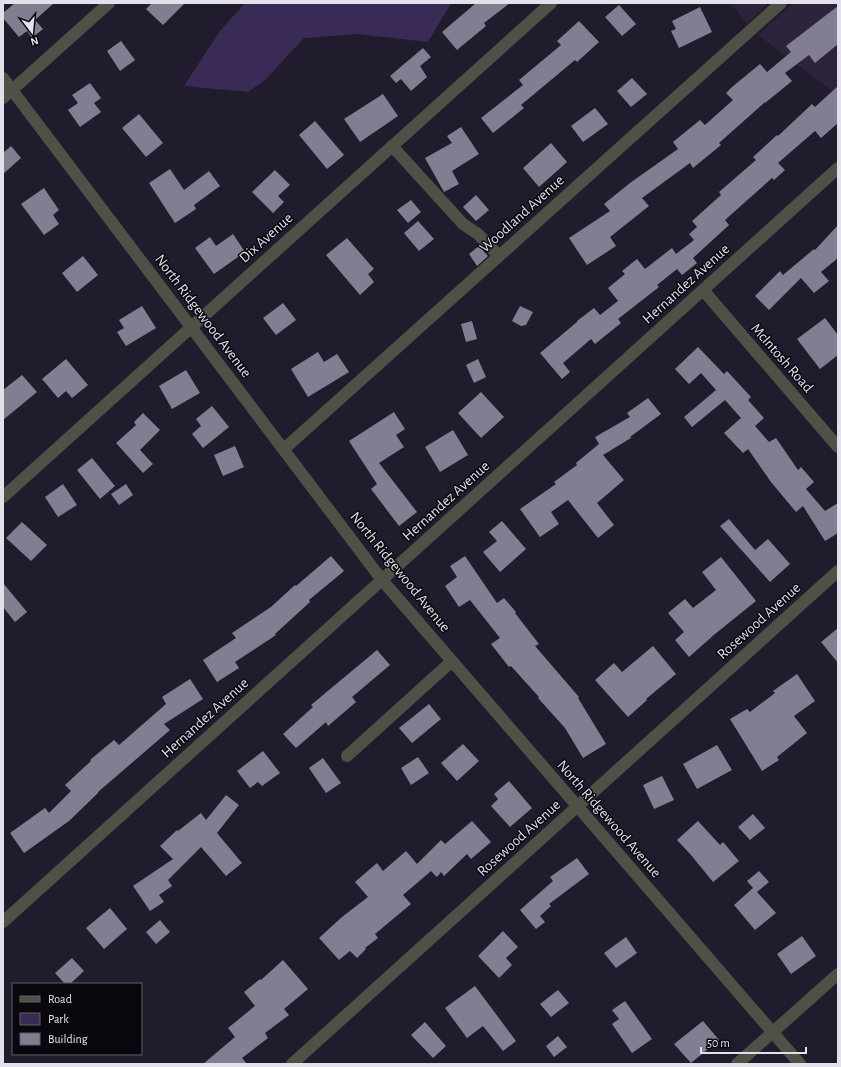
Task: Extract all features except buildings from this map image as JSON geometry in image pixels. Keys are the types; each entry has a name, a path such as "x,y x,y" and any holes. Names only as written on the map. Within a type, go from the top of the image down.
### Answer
{"street":[{"path":"7,94 108,3"},
{"name":"Dix Avenue","path":"3,497 551,3"},
{"name":"Woodland Avenue","path":"284,449 781,3"},
{"name":"North Ridgewood Avenue","path":"3,78 7,94 192,327 382,580 800,1064"},
{"path":"392,146 463,224 478,234 499,256"},
{"name":"Hernandez Avenue","path":"3,922 838,168"},
{"name":"McIntosh Road","path":"703,290 838,447"},
{"name":"Rosewood Avenue","path":"292,1064 838,571"},
{"path":"347,756 452,661"},
{"path":"737,1064 838,974"}],"shaded area":[{"path":"730,3 769,3 747,23"},
{"path":"793,3 838,3 838,95 758,35"}],"green space":[{"path":"245,3 451,3 428,42 357,34 304,38 265,80 248,92 184,86 220,31"}]}
